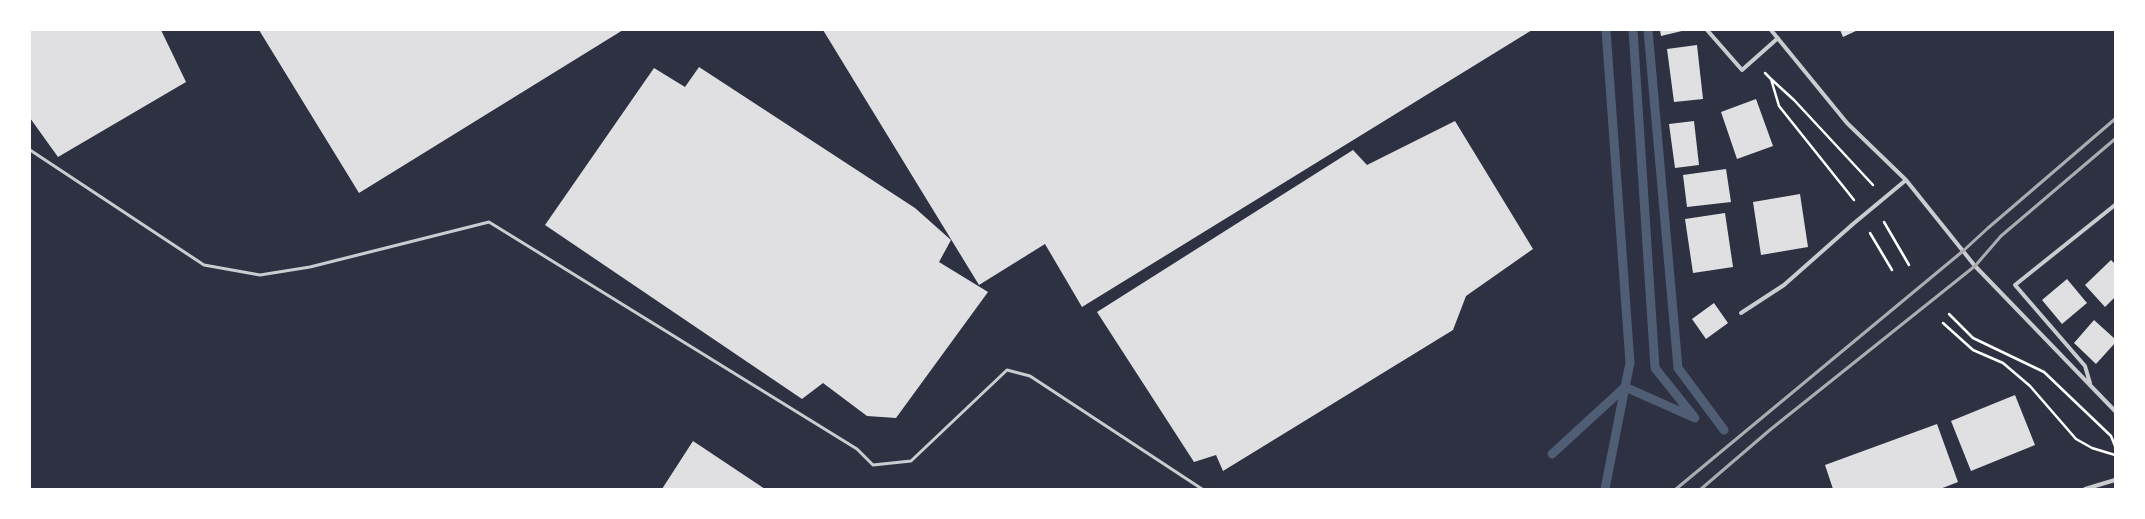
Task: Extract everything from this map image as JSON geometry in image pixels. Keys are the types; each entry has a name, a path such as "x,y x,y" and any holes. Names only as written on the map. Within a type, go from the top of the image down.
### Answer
{"street":[{"path":"1707,30 1742,70 1778,38"},
{"path":"1771,30 1847,123 1906,180 1975,266 2115,411"},
{"path":"1741,313 1784,285 1853,224 1906,180"},
{"path":"2090,385 2085,366 2015,285 2115,205"},
{"path":"2085,489 2115,480"}],"lane":[{"path":"30,150 204,265 260,275 310,267 489,222 857,449 873,465 911,461 1007,370 1030,376 1202,489"}],"path":[{"path":"1753,60 1794,100 1884,198"},
{"path":"1771,79 1779,106 1857,204"},
{"path":"1883,219 1893,240 1909,265"},
{"path":"1869,231 1892,270"},
{"path":"1949,314 1973,338 2044,372 2110,436 2115,446"},
{"path":"1943,323 1973,350 2003,363 2030,386 2076,439 2092,448 2115,455"}],"building":[{"path":"30,30 161,30 186,82 58,157 30,118"},
{"path":"259,30 623,30 359,193"},
{"path":"823,30 1532,30 1082,307 1045,244 979,285"},
{"path":"1660,30 1682,30 1682,31 1661,36"},
{"path":"1840,30 1858,30 1843,37"},
{"path":"1697,45 1703,99 1674,102 1667,49"},
{"path":"699,67 915,208 951,240 939,262 988,292 896,418 867,416 823,383 802,399 545,225 654,68 685,87"},
{"path":"1756,99 1773,146 1737,159 1721,112"},
{"path":"1455,121 1533,249 1466,296 1453,330 1223,471 1216,455 1194,462 1097,312 1353,150 1367,165"},
{"path":"1694,121 1699,165 1675,168 1669,124"},
{"path":"1726,169 1731,202 1687,207 1683,175"},
{"path":"1800,194 1808,247 1761,255 1753,202"},
{"path":"1725,213 1733,267 1693,273 1685,219"},
{"path":"2111,260 2115,264 2115,297 2105,307 2085,285"},
{"path":"2067,279 2087,303 2062,324 2042,300"},
{"path":"1714,303 1728,323 1706,339 1692,319"},
{"path":"2094,320 2115,339 2115,343 2096,364 2074,343"},
{"path":"2015,395 2035,445 1971,471 1951,421"},
{"path":"1937,424 1958,482 1940,489 1833,489 1825,465"},
{"path":"693,441 765,489 662,489"}],"waterway":[{"path":"1552,454 1625,387 1630,363 1606,30"},
{"path":"1605,489 1625,387 1695,418 1655,368 1633,30"},
{"path":"1648,30 1678,368 1724,430"}],"railway":[{"path":"1676,489 1963,251 2115,119"},
{"path":"1701,489 1771,429 1975,266 2001,236 2115,139"}]}
